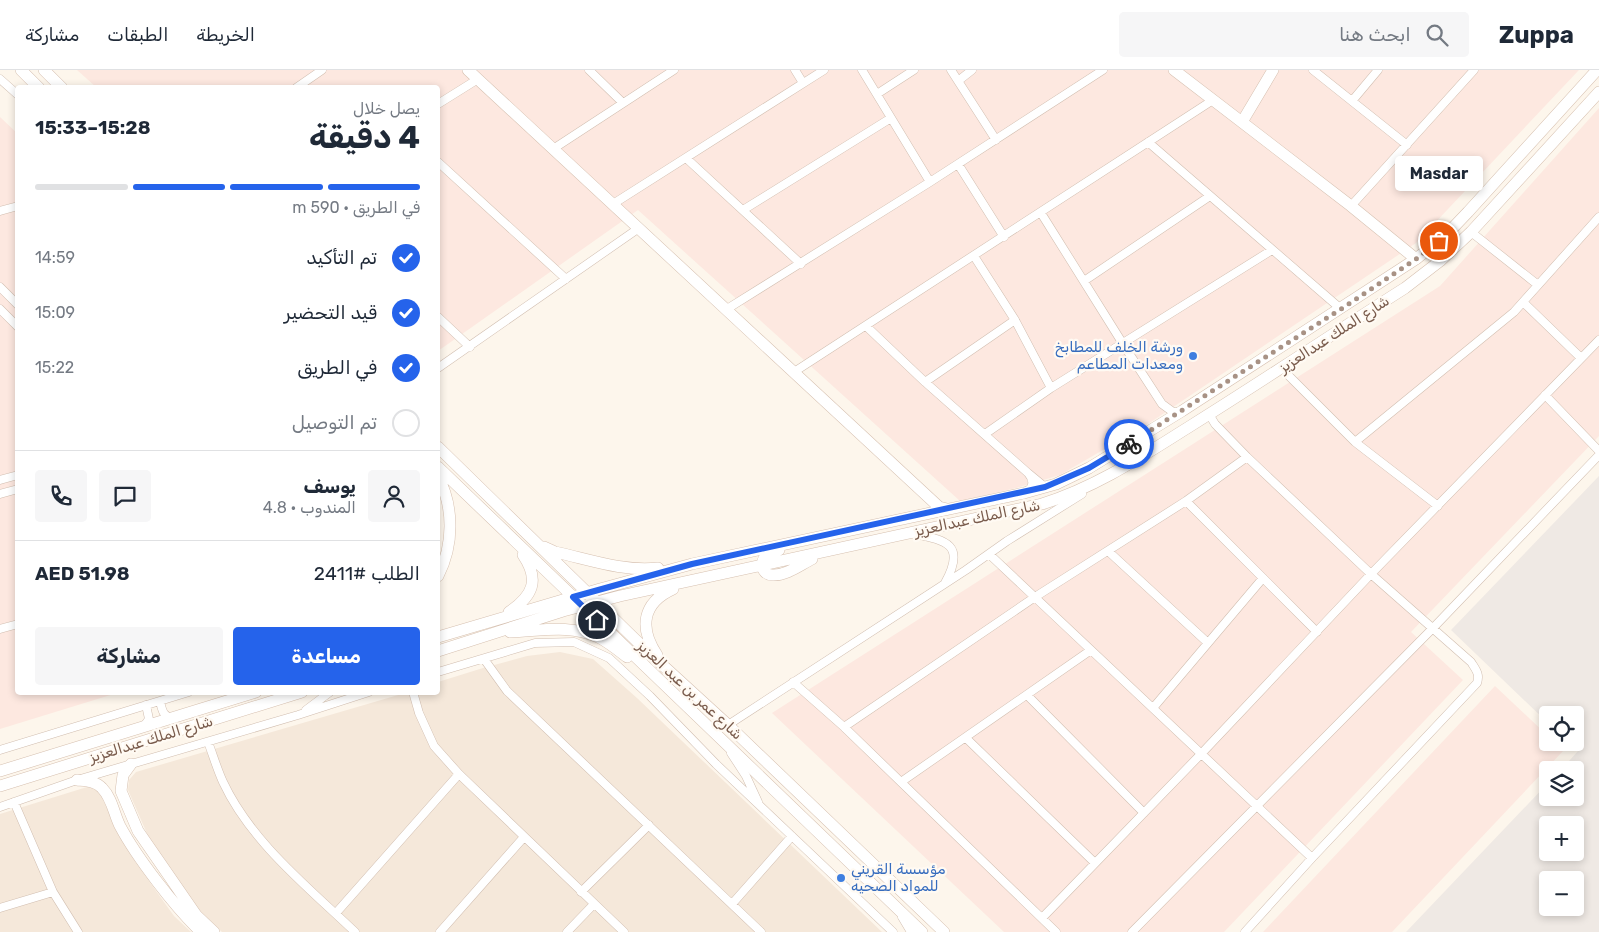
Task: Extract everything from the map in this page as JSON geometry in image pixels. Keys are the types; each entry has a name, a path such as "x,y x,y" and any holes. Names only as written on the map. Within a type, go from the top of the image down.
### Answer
{"street":[{"path":"20,70 36,85"},
{"path":"44,70 59,85"},
{"path":"300,85 322,70"},
{"path":"468,70 728,309 939,507 947,509"},
{"path":"589,70 623,103"},
{"path":"553,149 623,103 661,74 674,70"},
{"path":"795,70 803,83"},
{"path":"613,204 824,70"},
{"path":"862,70 930,182"},
{"path":"877,94 914,70"},
{"path":"951,70 996,140"},
{"path":"958,81 972,70"},
{"path":"728,309 996,140 1103,70"},
{"path":"1174,70 1351,206 1416,259"},
{"path":"1242,122 1273,70"},
{"path":"1312,70 1408,145"},
{"path":"1352,101 1378,70"},
{"path":"1351,206 1474,70"},
{"name":"شارع الملك عبدالعزيز","path":"440,636 588,592 692,564 1024,493 1045,487 1089,468 1218,388 1416,259 1468,212 1597,70"},
{"path":"0,79 15,93"},
{"path":"440,103 478,79"},
{"name":"شارع الملك عبدالعزيز","path":"440,650 598,602 1042,504 1077,493 1104,480 1406,288 1440,261 1471,232 1599,92"},
{"path":"794,372 1213,100"},
{"path":"743,210 891,118"},
{"path":"1148,142 1341,309"},
{"path":"686,158 801,264"},
{"path":"440,164 566,279"},
{"path":"958,164 1004,237"},
{"path":"1084,281 1210,196"},
{"path":"0,211 15,207"},
{"path":"1041,213 1165,408 1173,412 1182,411"},
{"path":"1355,442 1514,312 1599,217"},
{"path":"440,367 639,228"},
{"path":"1471,232 1538,285"},
{"path":"985,434 1051,388 1272,250"},
{"path":"974,256 1015,320 1051,388"},
{"path":"0,287 15,302"},
{"path":"1523,302 1581,358"},
{"path":"0,309 15,324"},
{"path":"440,318 470,346"},
{"path":"925,382 1015,320"},
{"path":"866,326 925,382 1045,487"},
{"path":"1042,918 1201,754 1371,574 1599,340"},
{"path":"1284,366 1289,376 1355,442 1438,506"},
{"path":"1154,449 1146,446 1146,441 1149,438 1200,406 1218,388"},
{"path":"1545,395 1599,451"},
{"path":"1209,414 1215,424 1247,457 1371,574 1471,662 1478,671 1479,678 1477,683 1245,932"},
{"name":"شارع عمر بن عبد العزيز","path":"440,449 646,650 728,725 944,932"},
{"path":"1132,932 1434,628 1599,455"},
{"path":"844,727 1035,597 1186,501 1247,457"},
{"name":"شارع عمر بن عبد العزيز","path":"440,469 922,932"},
{"path":"1024,493 1030,489 1032,484 1028,473"},
{"path":"0,480 15,476"},
{"path":"728,725 944,585 1007,541 1104,480"},
{"path":"440,482 446,498 450,525 447,551 440,570"},
{"path":"0,494 15,490"},
{"path":"914,516 923,512 927,506 927,499 924,493"},
{"path":"1186,501 1316,632"},
{"path":"762,566 763,560 771,552 835,538 868,526"},
{"path":"909,534 938,538 950,547 954,564 944,585"},
{"path":"497,619 526,599 531,588 532,576 529,565 514,541"},
{"path":"535,541 555,552 630,569 644,570 692,564"},
{"path":"1108,551 1208,643"},
{"path":"989,554 1312,858"},
{"path":"1152,708 1263,578"},
{"path":"662,663 651,646 648,637 647,613 650,606 662,595 690,582"},
{"path":"0,630 15,625"},
{"path":"494,633 556,628 578,630 599,638 654,675"},
{"path":"440,671 534,643 574,642 609,658 650,696 716,764 893,932"},
{"path":"901,782 1091,650"},
{"path":"484,659 507,691 761,932"},
{"path":"793,682 844,727 1056,932"},
{"path":"0,750 179,695"},
{"name":"شارع الملك عبدالعزيز","path":"0,771 246,695"},
{"name":"شارع الملك عبدالعزيز","path":"0,786 292,695"},
{"path":"298,715 326,695"},
{"path":"0,807 78,780 360,695"},
{"path":"413,695 434,746 459,774 624,932"},
{"path":"1027,695 1144,813"},
{"path":"160,701 164,713 173,718"},
{"path":"142,728 150,719 146,705"},
{"path":"966,738 1096,863"},
{"path":"208,742 223,783 245,818 269,849 355,932"},
{"path":"724,743 746,776 759,805"},
{"path":"121,791 122,775 131,764"},
{"path":"336,914 459,774"},
{"path":"78,780 98,784 107,795 121,826 140,856 201,932"},
{"path":"107,795 106,788 111,784 116,785 121,791 138,831 196,915 214,932"},
{"path":"14,802 53,892 78,932"},
{"path":"581,892 649,826"},
{"path":"732,904 792,836"},
{"path":"440,932 524,837"},
{"path":"0,908 53,892"},
{"path":"567,932 594,904"},
{"path":"899,911 911,932"}],"shaded area":[{"path":"77,70 1579,70 1416,243 1151,422 1060,475 1016,488 960,501 638,210 440,350 440,85 94,85"},
{"path":"1599,108 1599,436 1411,632 1463,680 1224,932 1004,932 772,713 1440,286"},
{"path":"0,117 15,131 15,695 110,695 0,729"},
{"path":"1599,476 1599,932 1406,932 1539,792 1539,806 1584,806 1584,761 1569,761 1578,751 1584,751 1584,706 1539,706 1539,714 1451,630"},
{"path":"560,652 593,659 637,698 882,932 222,932 201,912 152,845 128,790 129,780 136,772 398,695 440,695 440,681 527,656"},
{"path":"1495,686 1539,727 1539,751 1563,751 1554,761 1539,761 1539,776 1392,932 1263,932"},
{"path":"87,787 98,789 120,837 136,863 174,916 191,932 0,932 0,814"}],"way so far":[{"path":"1129,444 1341,309 1416,259 1439,241"}],"place":[{"name":"Masdar","path":"1439,241"},
{"name":"ورشة الخلف للمطابخ ومعدات المطاعم","path":"1193,356"},
{"name":"مؤسسة القريني للمواد الصحيه","path":"841,878"}],"route":[{"path":"597,620 573,597 692,564 1024,493 1056,484 1072,477 1129,444"}]}
